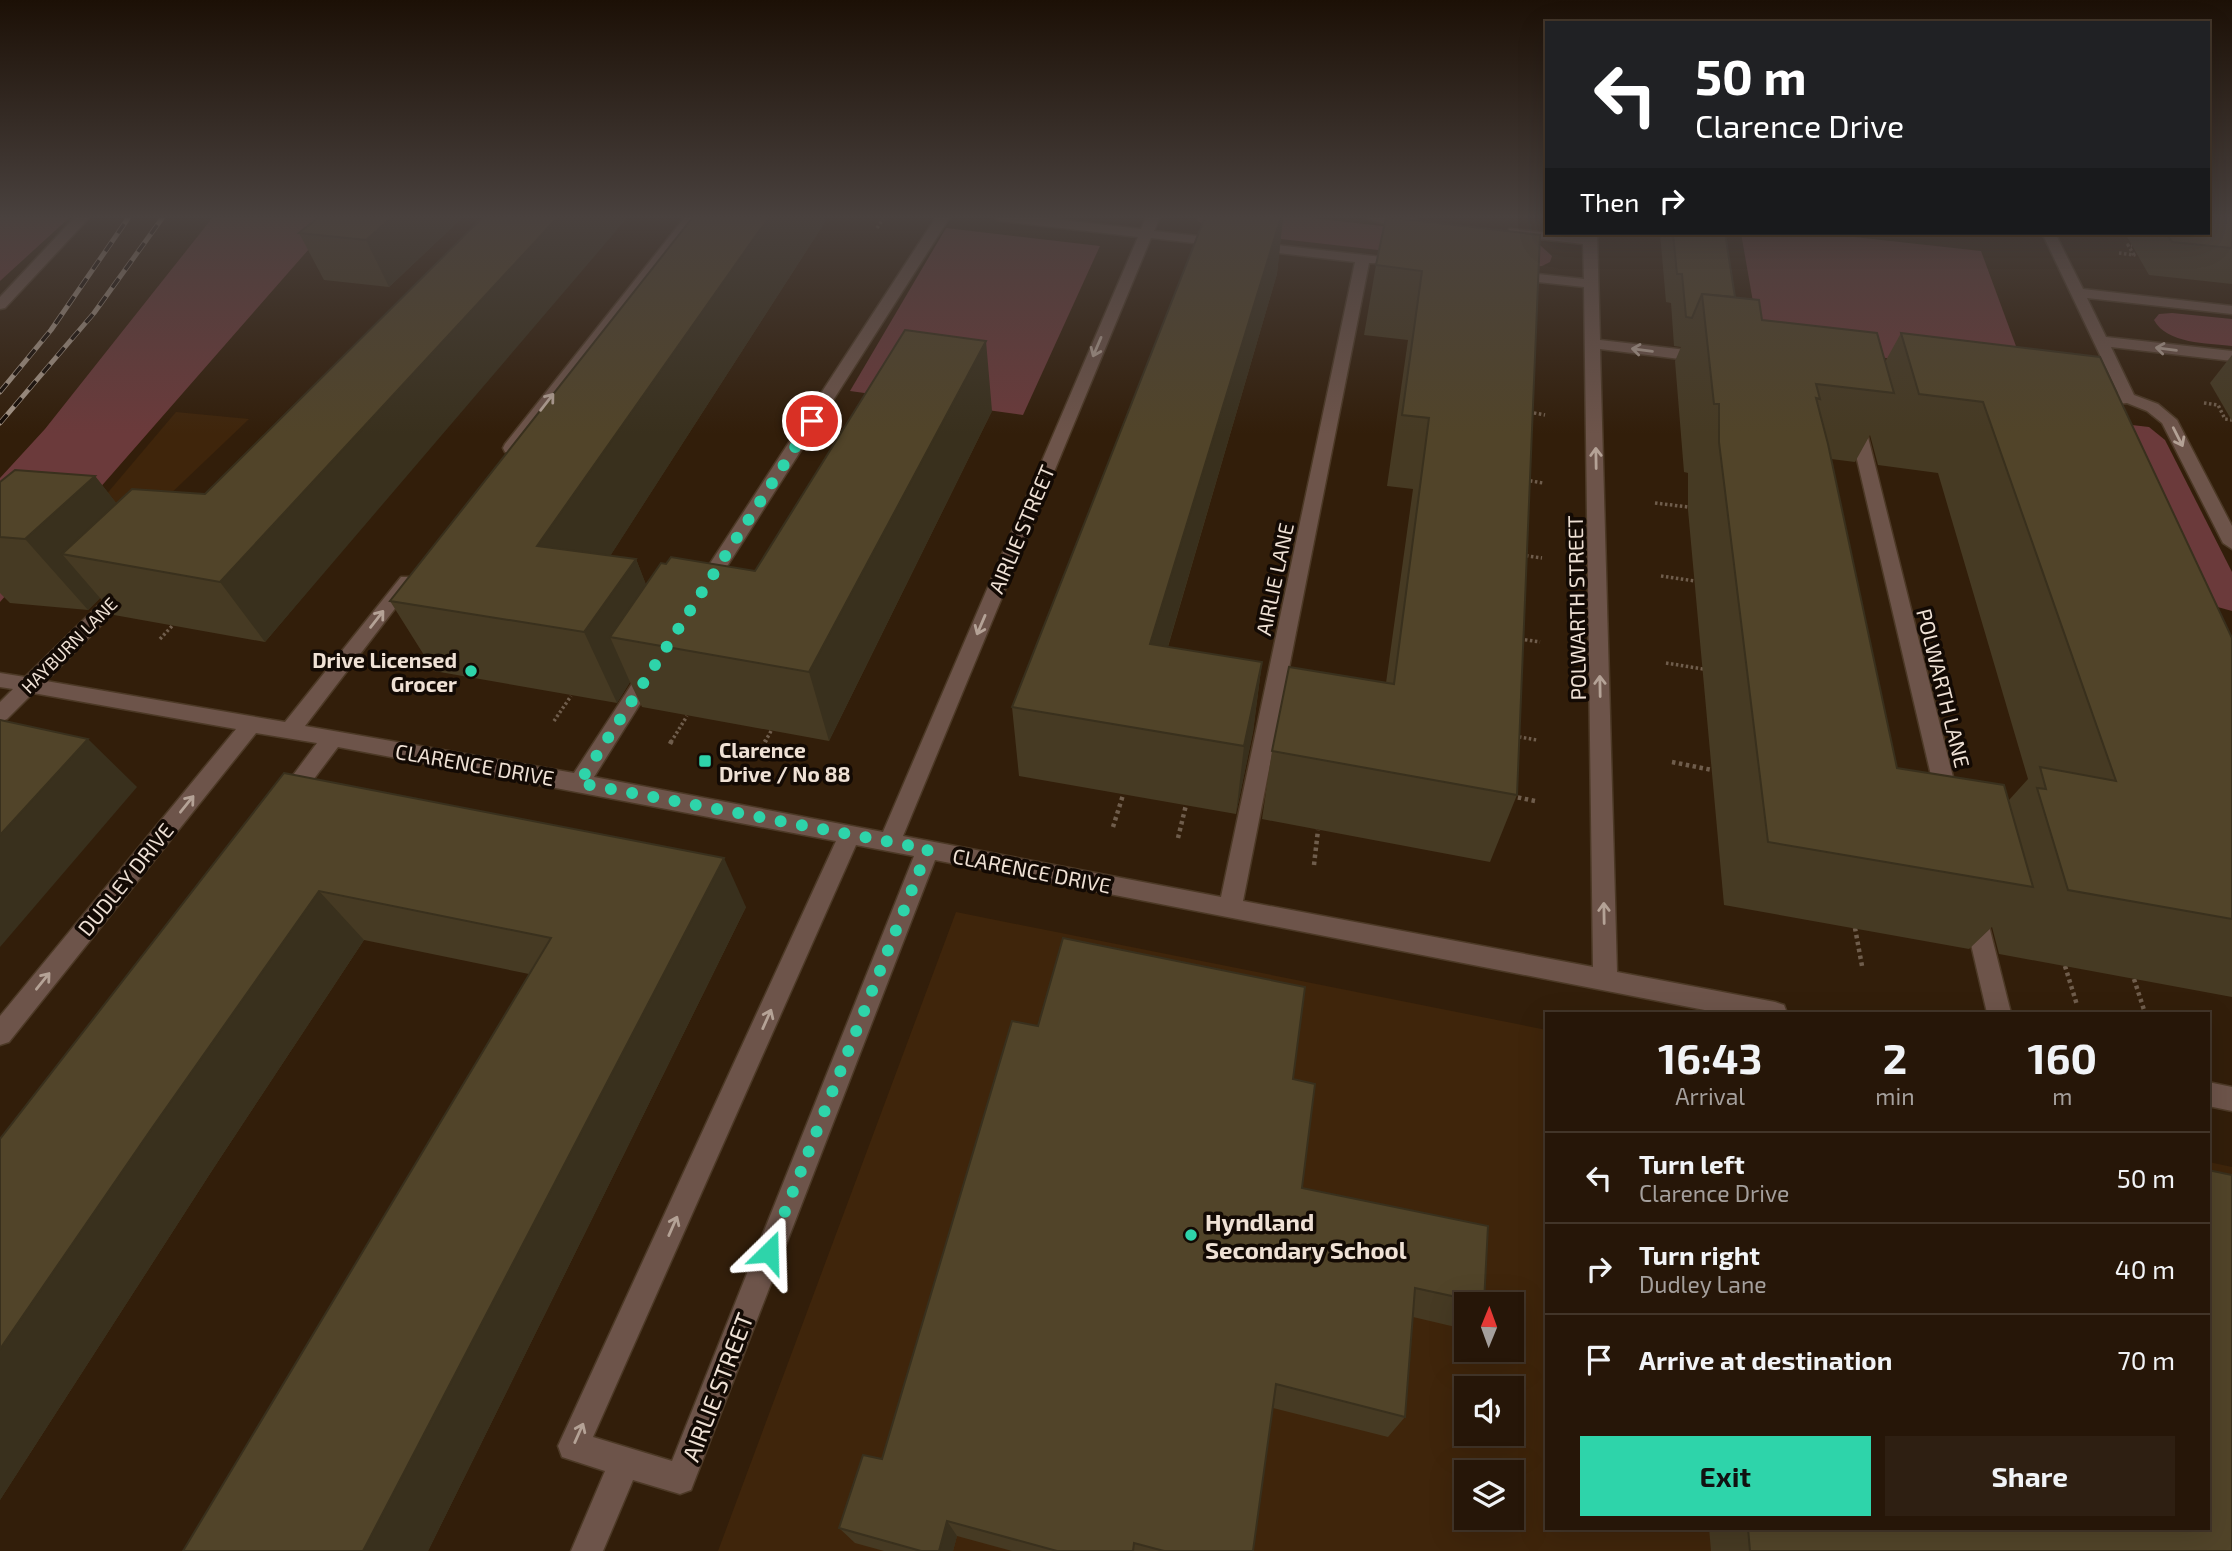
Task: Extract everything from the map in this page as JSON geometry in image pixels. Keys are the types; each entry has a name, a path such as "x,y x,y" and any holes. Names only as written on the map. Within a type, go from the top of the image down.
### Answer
{"street":[{"path":"0,305 15,289"},
{"path":"503,458 635,289"},
{"path":"690,610 896,289"},
{"name":"AIRLIE STREET","path":"890,842 1122,289"},
{"name":"AIRLIE LANE","path":"1230,909 1357,289"},
{"name":"POLWARTH STREET","path":"1591,289 1595,344 1605,982"},
{"path":"2076,289 2127,396"},
{"path":"2078,293 2232,310"},
{"path":"2101,341 2232,356"},
{"path":"1595,344 1726,360"},
{"path":"2097,409 2109,399 2127,396 2154,408 2169,420 2232,543"},
{"name":"POLWARTH LANE","path":"1851,401 1953,823"},
{"path":"289,731 418,567"},
{"name":"HAYBURN LANE","path":"0,714 137,578"},
{"path":"579,783 661,656"},
{"name":"CLARENCE DRIVE","path":"0,680 579,783 1769,1012"},
{"name":"DUDLEY DRIVE","path":"0,1034 251,725"},
{"path":"275,814 333,738"},
{"name":"AIRLIE STREET","path":"850,835 573,1446 624,1464 680,1479 928,849"},
{"path":"1970,891 1999,1012"},
{"path":"2210,1094 2232,1099"},
{"path":"587,1551 624,1464"}],"path":[{"path":"2199,403 2218,405 2225,419 2232,420"},
{"path":"1525,412 1545,415"},
{"path":"1522,479 1544,483"},
{"path":"1655,503 1688,507"},
{"path":"1518,554 1542,558"},
{"path":"1661,576 1695,581"},
{"path":"160,639 173,625"},
{"path":"1514,638 1540,642"},
{"path":"1666,663 1703,669"},
{"path":"554,721 571,696"},
{"path":"670,744 687,716"},
{"path":"758,754 771,731"},
{"path":"1510,735 1537,740"},
{"path":"1672,762 1712,770"},
{"path":"1113,827 1123,795"},
{"path":"1504,795 1535,801"},
{"path":"1178,838 1186,805"},
{"path":"1314,865 1318,830"},
{"path":"1855,928 1862,966"},
{"path":"2065,966 2077,1005"},
{"path":"2134,979 2146,1012"}],"shaded area":[{"path":"156,289 274,289 0,602 0,478 45,429"},
{"path":"910,289 1080,289 1023,415 850,391"},
{"path":"1751,289 1995,289 2027,376 1760,342"},
{"path":"2159,314 2232,319 2232,346 2188,341 2168,334 2154,320"},
{"path":"176,412 249,419 165,499 103,517 88,516"},
{"path":"2132,425 2149,427 2165,440 2232,572 2232,611 2214,606 2128,428"},
{"name":"Hyndland Secondary School","path":"956,912 1545,1030 1545,1530 2210,1530 2210,1162 2232,1167 2232,1551 718,1551"}],"building":[{"path":"410,289 491,289 220,582 62,554 132,489 205,494"},
{"path":"636,289 718,289 537,546 636,559 584,632 390,601"},
{"path":"1176,289 1259,289 1150,644 1262,662 1244,746 1012,707"},
{"path":"1419,289 1538,289 1517,795 1272,751 1289,667 1394,684 1429,418 1402,415"},
{"path":"1683,289 1734,289 1735,297 1702,294 1692,318 1686,317"},
{"path":"1702,294 1759,300 1762,320 1877,333 1894,393 1816,384 1820,399 1816,398 1897,768 2004,785 2033,887 1768,842 1719,442 1719,404 1714,404"},
{"path":"905,330 986,341 809,672 610,637 661,563 666,564 671,557 755,571"},
{"path":"1901,333 2100,357 2232,638 2232,919 2068,890 2037,788 2046,789 2040,767 2116,781 1983,402 1919,394"},
{"path":"15,470 95,476 25,539 0,537 0,482"},
{"path":"0,720 88,739 0,835"},
{"path":"284,773 724,858 363,1551 183,1551 551,938 319,891 0,1349 0,1139"},
{"path":"1063,938 1305,987 1293,1079 1315,1084 1302,1188 1488,1226 1485,1292 1454,1292 1454,1296 1415,1288 1405,1417 1276,1384 1253,1551 1164,1551 1134,1543 1133,1551 1057,1551 947,1521 939,1551 921,1551 839,1528 863,1455 882,1459 1012,1021 1038,1026"},
{"path":"2210,1170 2232,1175 2232,1551 1750,1551 1748,1530 2210,1530"}],"railway":[{"path":"0,392 51,330 79,289"},
{"path":"0,423 111,289"}],"place":[{"name":"Drive Licensed Grocer","path":"471,671"},
{"name":"Clarence Drive / No 88","path":"705,761"},
{"name":"Hyndland Secondary School","path":"1191,1235"}],"route":[{"path":"769,1252 928,849 579,783 812,421"}]}
